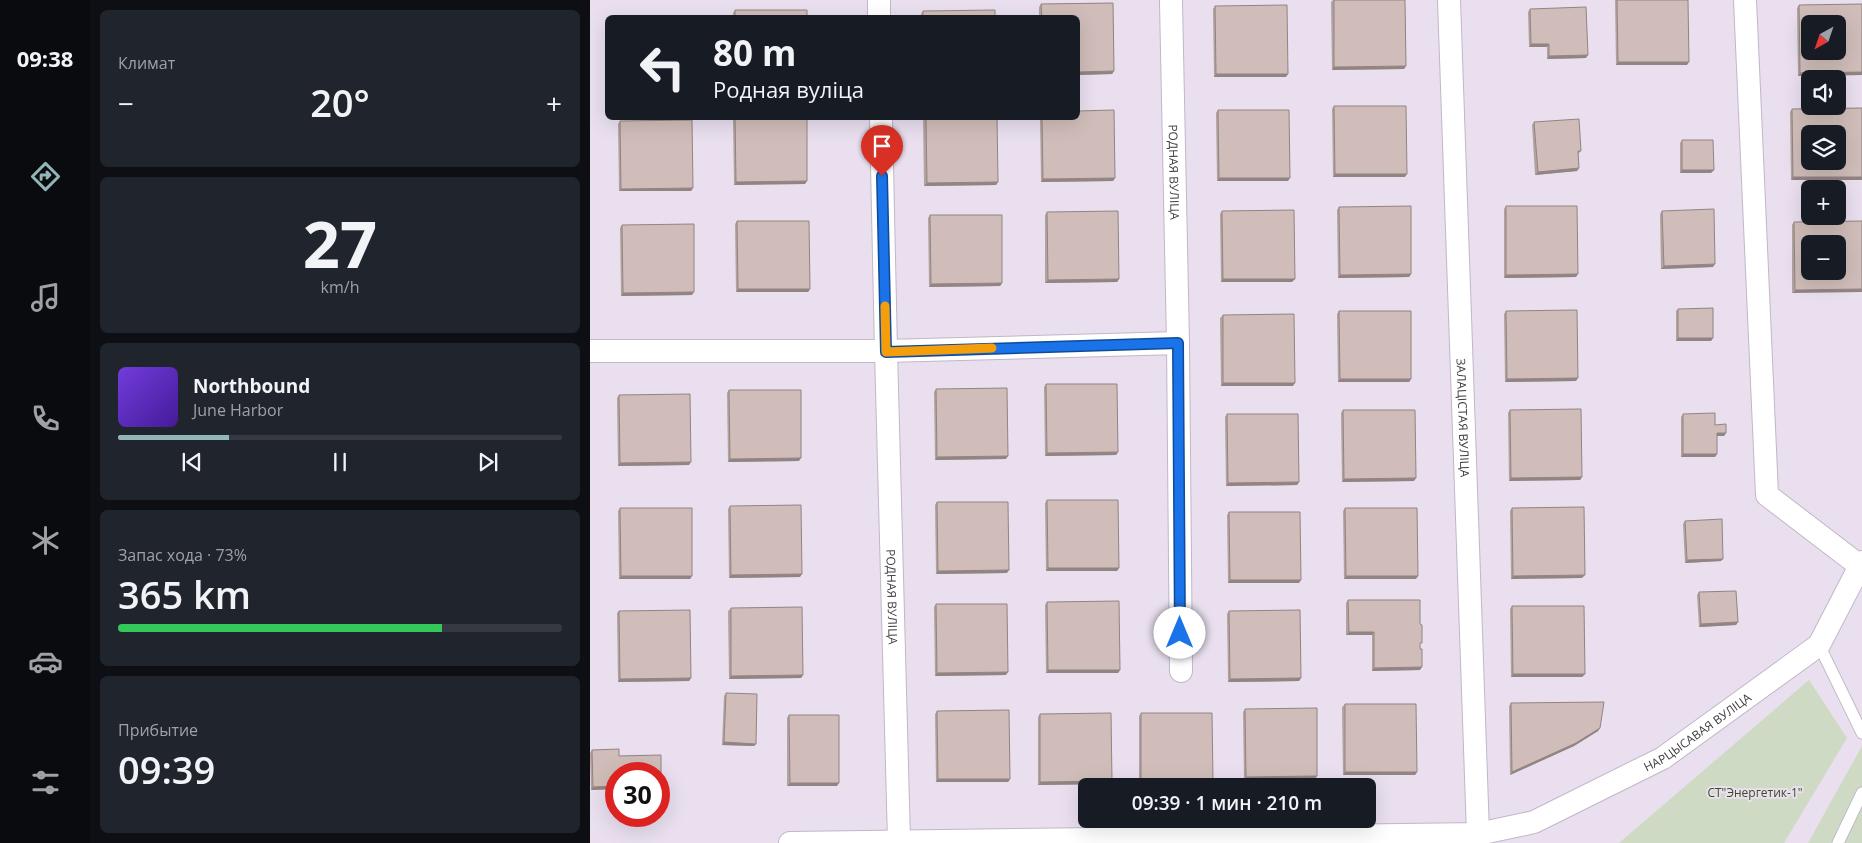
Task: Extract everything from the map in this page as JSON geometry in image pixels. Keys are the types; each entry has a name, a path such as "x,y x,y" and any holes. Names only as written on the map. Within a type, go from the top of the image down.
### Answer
{"street":[{"path":"879,0 879,15"},
{"name":"ЗАЛАЦІСТАЯ ВУЛІЦА","path":"1449,0 1478,834"},
{"path":"1745,0 1767,495 1861,564"},
{"name":"РОДНАЯ ВУЛІЦА","path":"1171,2 1178,343 1181,672"},
{"name":"РОДНАЯ ВУЛІЦА","path":"881,120 899,841"},
{"path":"590,351 886,352 1178,343"},
{"name":"НАРЦЫСАВАЯ ВУЛІЦА","path":"790,843 1478,834 1534,822 1663,758 1819,645 1861,564"}],"lane":[{"path":"1819,645 1862,733"},
{"path":"1838,843 1862,793"}],"green space":[{"name":"СТ\"Энергетик-1\"","path":"1809,680 1847,738 1784,843 1619,843"},
{"path":"1862,746 1862,843 1808,843"}],"building":[{"path":"1334,0 1405,0 1406,66 1334,67"},
{"path":"1617,0 1688,0 1689,62 1618,62"},
{"path":"1113,3 1114,71 1080,72 1080,15 1042,15 1041,4"},
{"path":"1862,4 1862,72 1801,70 1800,73 1799,5"},
{"path":"1287,5 1288,74 1216,74 1215,6"},
{"path":"1586,7 1588,55 1549,56 1549,44 1531,44 1530,9"},
{"path":"735,10 807,10 807,15 735,15"},
{"path":"995,10 995,15 923,15 923,11"},
{"path":"1334,106 1406,106 1407,174 1335,174"},
{"path":"1846,108 1862,108 1862,177 1793,177 1792,109 1801,109 1801,115 1846,115"},
{"path":"1114,110 1115,178 1043,179 1042,120 1080,120 1080,111"},
{"path":"1218,110 1289,110 1290,178 1219,178"},
{"path":"1579,119 1581,151 1578,151 1579,168 1538,172 1534,122"},
{"path":"692,120 693,188 621,189 620,121"},
{"path":"735,120 807,120 807,181 736,182"},
{"path":"926,120 997,120 998,182 927,183"},
{"path":"1682,140 1713,140 1714,170 1682,170"},
{"path":"1411,206 1411,274 1340,275 1339,207"},
{"path":"1506,206 1577,206 1578,274 1506,275"},
{"path":"1714,209 1715,264 1664,266 1662,211"},
{"path":"1294,210 1295,279 1223,279 1222,211"},
{"path":"1118,211 1119,279 1048,280 1047,212"},
{"path":"930,215 1002,215 1002,283 931,284"},
{"path":"737,221 809,221 810,289 738,289"},
{"path":"1846,221 1862,221 1862,289 1795,290 1794,222 1801,222 1801,225 1846,225"},
{"path":"694,224 694,292 623,293 622,225"},
{"path":"1713,308 1713,338 1678,338 1678,309"},
{"path":"1577,310 1578,378 1507,379 1506,311"},
{"path":"1339,311 1411,311 1411,379 1340,379"},
{"path":"1294,314 1295,383 1223,383 1223,315"},
{"path":"1046,384 1117,384 1118,452 1047,453"},
{"path":"1007,388 1008,456 937,457 936,389"},
{"path":"729,390 801,390 801,458 730,459"},
{"path":"690,394 691,462 620,463 619,395"},
{"path":"1581,409 1582,477 1511,478 1510,410"},
{"path":"1343,410 1415,410 1416,478 1344,479"},
{"path":"1715,413 1715,425 1726,424 1726,433 1717,433 1717,454 1683,454 1683,414"},
{"path":"1227,414 1298,414 1299,482 1228,483"},
{"path":"1047,500 1118,500 1119,568 1048,568"},
{"path":"937,502 1008,502 1009,570 938,571"},
{"path":"801,505 802,574 731,575 730,506"},
{"path":"1584,507 1585,575 1513,576 1512,508"},
{"path":"620,508 692,508 692,576 621,576"},
{"path":"1345,508 1417,508 1418,576 1346,576"},
{"path":"1229,512 1300,512 1301,580 1230,580"},
{"path":"1722,519 1723,559 1687,560 1685,521"},
{"path":"1736,591 1738,622 1701,624 1699,592"},
{"path":"1348,600 1420,600 1422,667 1374,668 1374,632 1349,632"},
{"path":"1119,601 1120,670 1048,670 1047,602"},
{"path":"936,604 1007,604 1008,672 937,673"},
{"path":"1512,606 1584,606 1585,674 1513,674"},
{"path":"802,607 803,675 731,676 731,608"},
{"path":"690,610 691,678 620,679 619,611"},
{"path":"1300,610 1301,678 1230,679 1229,611"},
{"path":"726,693 757,694 756,744 724,742"},
{"path":"1604,702 1600,728 1576,743 1512,772 1511,703"},
{"path":"1345,704 1416,704 1417,772 1345,772"},
{"path":"1317,708 1317,776 1246,777 1245,709"},
{"path":"1009,710 1010,779 938,779 937,711"},
{"path":"1111,713 1112,778 1078,778 1078,781 1040,782 1040,714"},
{"path":"1141,713 1212,713 1213,778 1141,778"},
{"path":"789,715 839,715 839,783 790,783"},
{"path":"619,749 619,756 661,755 661,762 605,762 605,786 593,787 592,750"}],"slow traffic":[{"path":"885,306 886,352 992,348"}],"route":[{"path":"882,176 886,352 1178,343 1180,633"}]}
